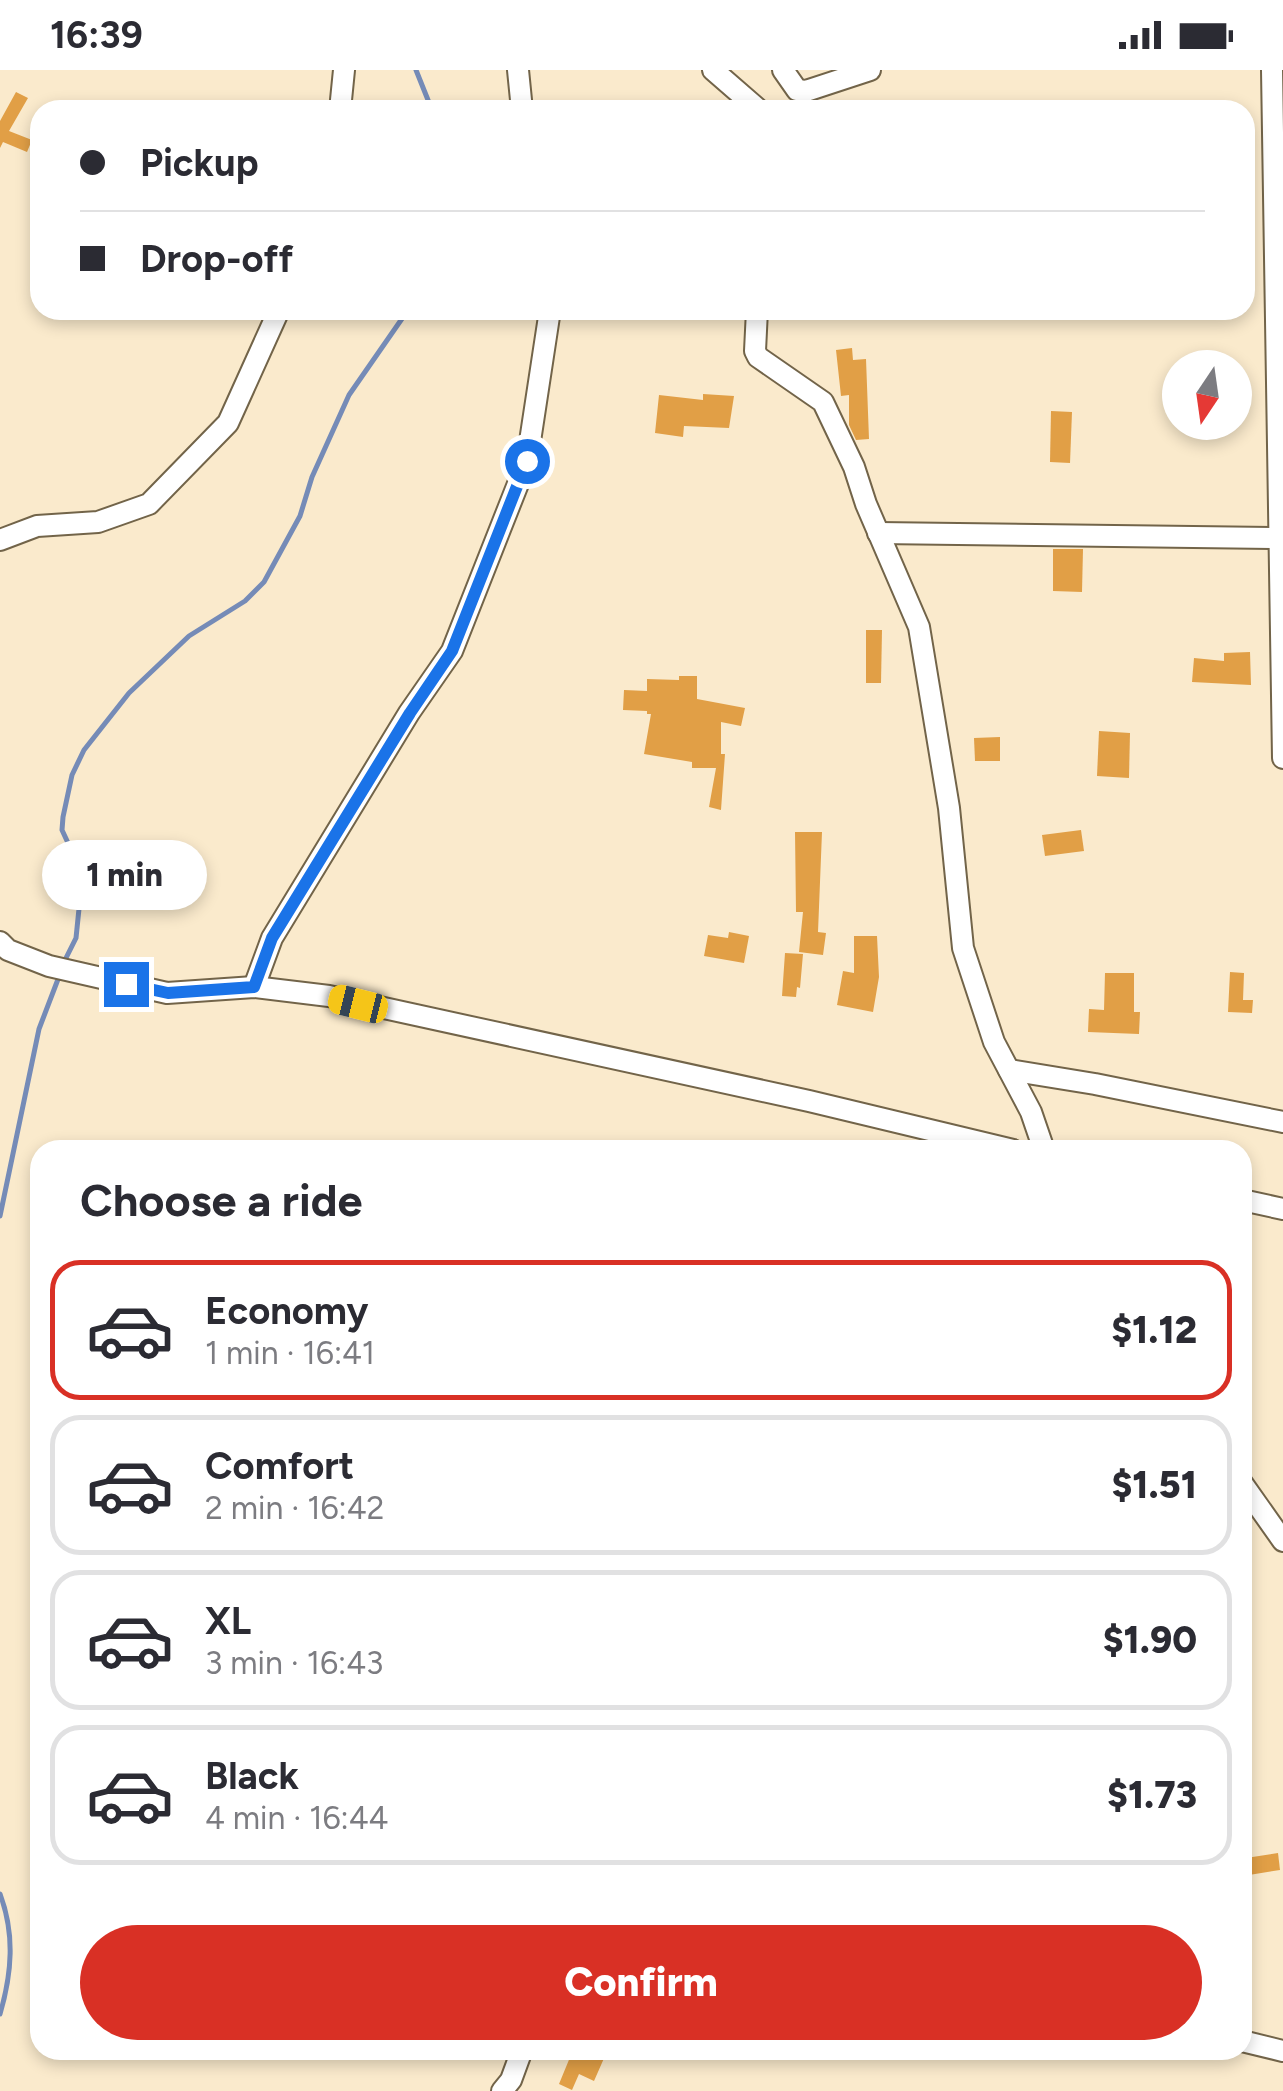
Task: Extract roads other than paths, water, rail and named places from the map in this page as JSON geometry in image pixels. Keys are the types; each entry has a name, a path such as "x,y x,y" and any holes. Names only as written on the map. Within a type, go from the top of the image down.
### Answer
{"street":[{"path":"341,100 344,70"},
{"path":"518,70 521,100"},
{"path":"713,70 748,100"},
{"path":"783,70 797,90 806,91 870,70"},
{"path":"1272,70 1279,277 1278,538 1283,758"},
{"path":"0,540 37,526 98,522 149,504 228,424 275,320"},
{"path":"254,987 272,938 452,651 527,461 548,320"},
{"path":"757,320 758,357 822,402 854,467 918,627 949,808 963,948 994,1042 1032,1112 1041,1140"},
{"path":"878,533 1278,538"},
{"path":"0,942 8,950 49,966 168,993 254,987 329,996 971,1140"},
{"path":"1009,1070 1283,1122"},
{"path":"1252,1202 1283,1209"},
{"path":"1252,1497 1283,1510"},
{"path":"1252,1502 1283,1541"},
{"path":"1252,2043 1283,2051"},
{"path":"502,2091 512,2080 519,2060"}],"waterway":[{"path":"416,70 428,100"},
{"path":"63,964 76,938 80,899 75,858 62,830 63,817 72,775 84,750 129,693 189,636 245,601 264,582 300,516 312,477 349,395 401,320"},
{"path":"0,1216 39,1029 60,974"},
{"path":"0,1894 10,1954 0,2014"}]}
